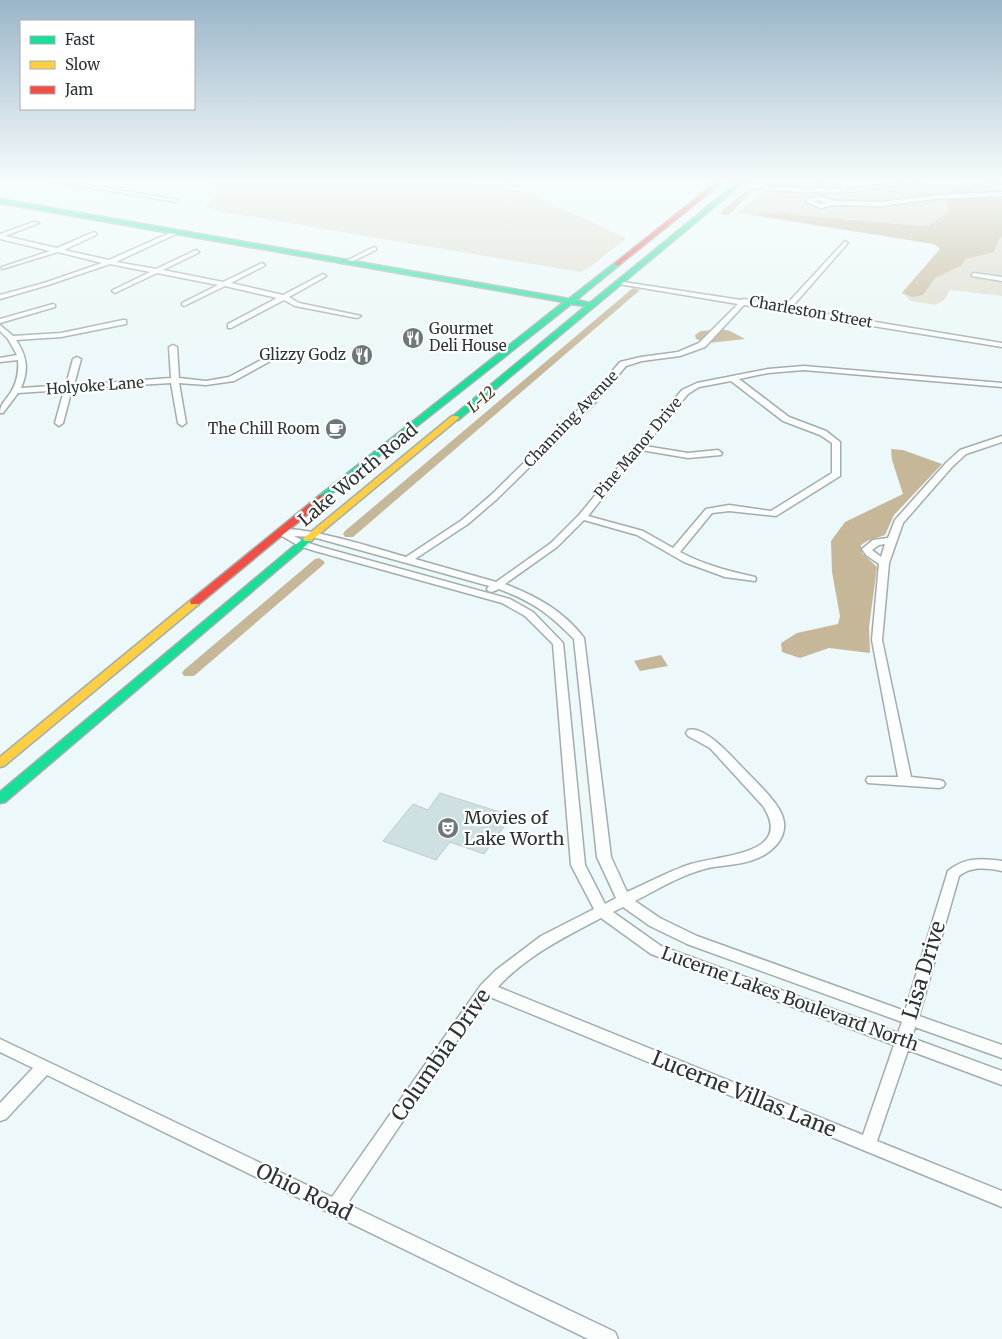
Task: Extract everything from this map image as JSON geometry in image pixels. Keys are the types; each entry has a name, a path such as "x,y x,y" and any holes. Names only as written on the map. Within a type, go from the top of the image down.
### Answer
{"main road":[{"path":"234,243 591,305"},
{"name":"Lake Worth Road","path":"0,763 280,532 571,302 642,243"},
{"name":"Lake Worth Road","path":"0,799 313,534 665,243"},
{"path":"492,365 498,373 494,385"},
{"path":"146,676 142,659 190,617 234,570"}],"street":[{"path":"28,243 98,260 225,284 286,298 297,305 357,316"},
{"path":"4,268 73,243"},
{"path":"0,292 98,260 139,243"},
{"path":"0,297 46,284 110,262 146,243"},
{"path":"787,308 844,243"},
{"path":"345,263 374,249"},
{"path":"115,291 196,252"},
{"path":"184,304 262,265"},
{"path":"974,275 1002,279"},
{"path":"231,326 286,298 323,276"},
{"name":"Charleston Street","path":"619,282 787,308 1002,345"},
{"name":"Channing Avenue","path":"407,560 465,522 494,497 591,402 624,364 641,359 694,350 702,345 744,301"},
{"path":"0,321 53,306"},
{"path":"13,338 54,336 123,322"},
{"path":"0,327 13,338 22,357 22,373 16,391 0,411"},
{"path":"173,347 175,380 182,423"},
{"name":"Holyoke Lane","path":"16,391 175,380 206,382 231,379 281,354"},
{"path":"0,360 22,357"},
{"path":"59,423 78,359"},
{"name":"Pine Manor Drive","path":"485,594 554,545 582,517 685,392 697,385 768,371 804,368 1002,385"},
{"path":"675,552 709,511 729,508 773,514 837,474 836,442 823,433 786,419 733,378"},
{"path":"905,781 877,640 884,564 898,522 948,464 963,452 1002,439"},
{"path":"638,447 700,457 718,453"},
{"path":"582,517 640,533 688,560 729,575 751,579"},
{"name":"Lucerne Lakes Boulevard North","path":"280,532 313,534 497,585 529,597 557,616 579,638 604,858 624,900 655,922 692,940 1002,1052"},
{"name":"Lucerne Lakes Boulevard North","path":"280,532 302,544 506,601 529,614 558,643 578,865 602,911 656,950 1002,1078"},
{"path":"884,564 869,553 868,549 876,542 892,541"},
{"name":"Columbia Drive","path":"335,1207 474,1004 486,989 518,959 546,940 684,871 706,864 748,858 769,846 777,832 776,817 768,803 714,745 692,733"},
{"path":"872,780 938,784"},
{"name":"Lisa Drive","path":"868,1144 910,1020 953,874 968,864 979,863 1002,866"},
{"name":"Lucerne Villas Lane","path":"486,989 1002,1198"},
{"name":"Ohio Road","path":"0,1045 608,1339"},
{"path":"0,1114 44,1067"}],"shaded area":[{"path":"411,243 619,243 590,267 580,272"},
{"path":"931,243 1002,243 1002,296 950,290 945,299 936,305 911,301 902,293 940,249"},
{"path":"931,243 997,243 994,252 966,259 962,265 935,278 923,295 913,297 902,293 940,249"},
{"path":"722,329 745,339 708,343 696,339 695,335 701,331"},
{"path":"891,449 903,450 942,464 894,515 885,535 861,545 862,553 877,567 869,627 870,653 829,648 800,658 782,652 781,643 797,633 838,624 840,616 832,572 831,541 845,522 903,494 892,460"},
{"path":"661,655 668,666 640,671 634,661"}],"building":[{"name":"Movies of Lake Worth","path":"440,793 512,816 484,854 450,842 436,860 383,841 413,804 428,810"}],"waterway":[{"name":"L-12","path":"349,534 636,290"},
{"name":"L-12","path":"189,673 319,562"}],"traffic: fast":[{"path":"241,243 591,305"},
{"path":"455,418 666,243"},
{"path":"322,498 617,264"},
{"path":"0,799 308,539"}],"traffic: slow":[{"path":"308,539 455,418"},
{"path":"0,763 195,602"}],"traffic: jam":[{"path":"617,264 643,243"},
{"path":"195,602 322,498"}],"place":[{"name":"Gourmet Deli House","path":"413,338"},
{"name":"Glizzy Godz","path":"362,355"},
{"name":"The Chill Room","path":"336,429"},
{"name":"Movies of Lake Worth","path":"448,828"}]}
